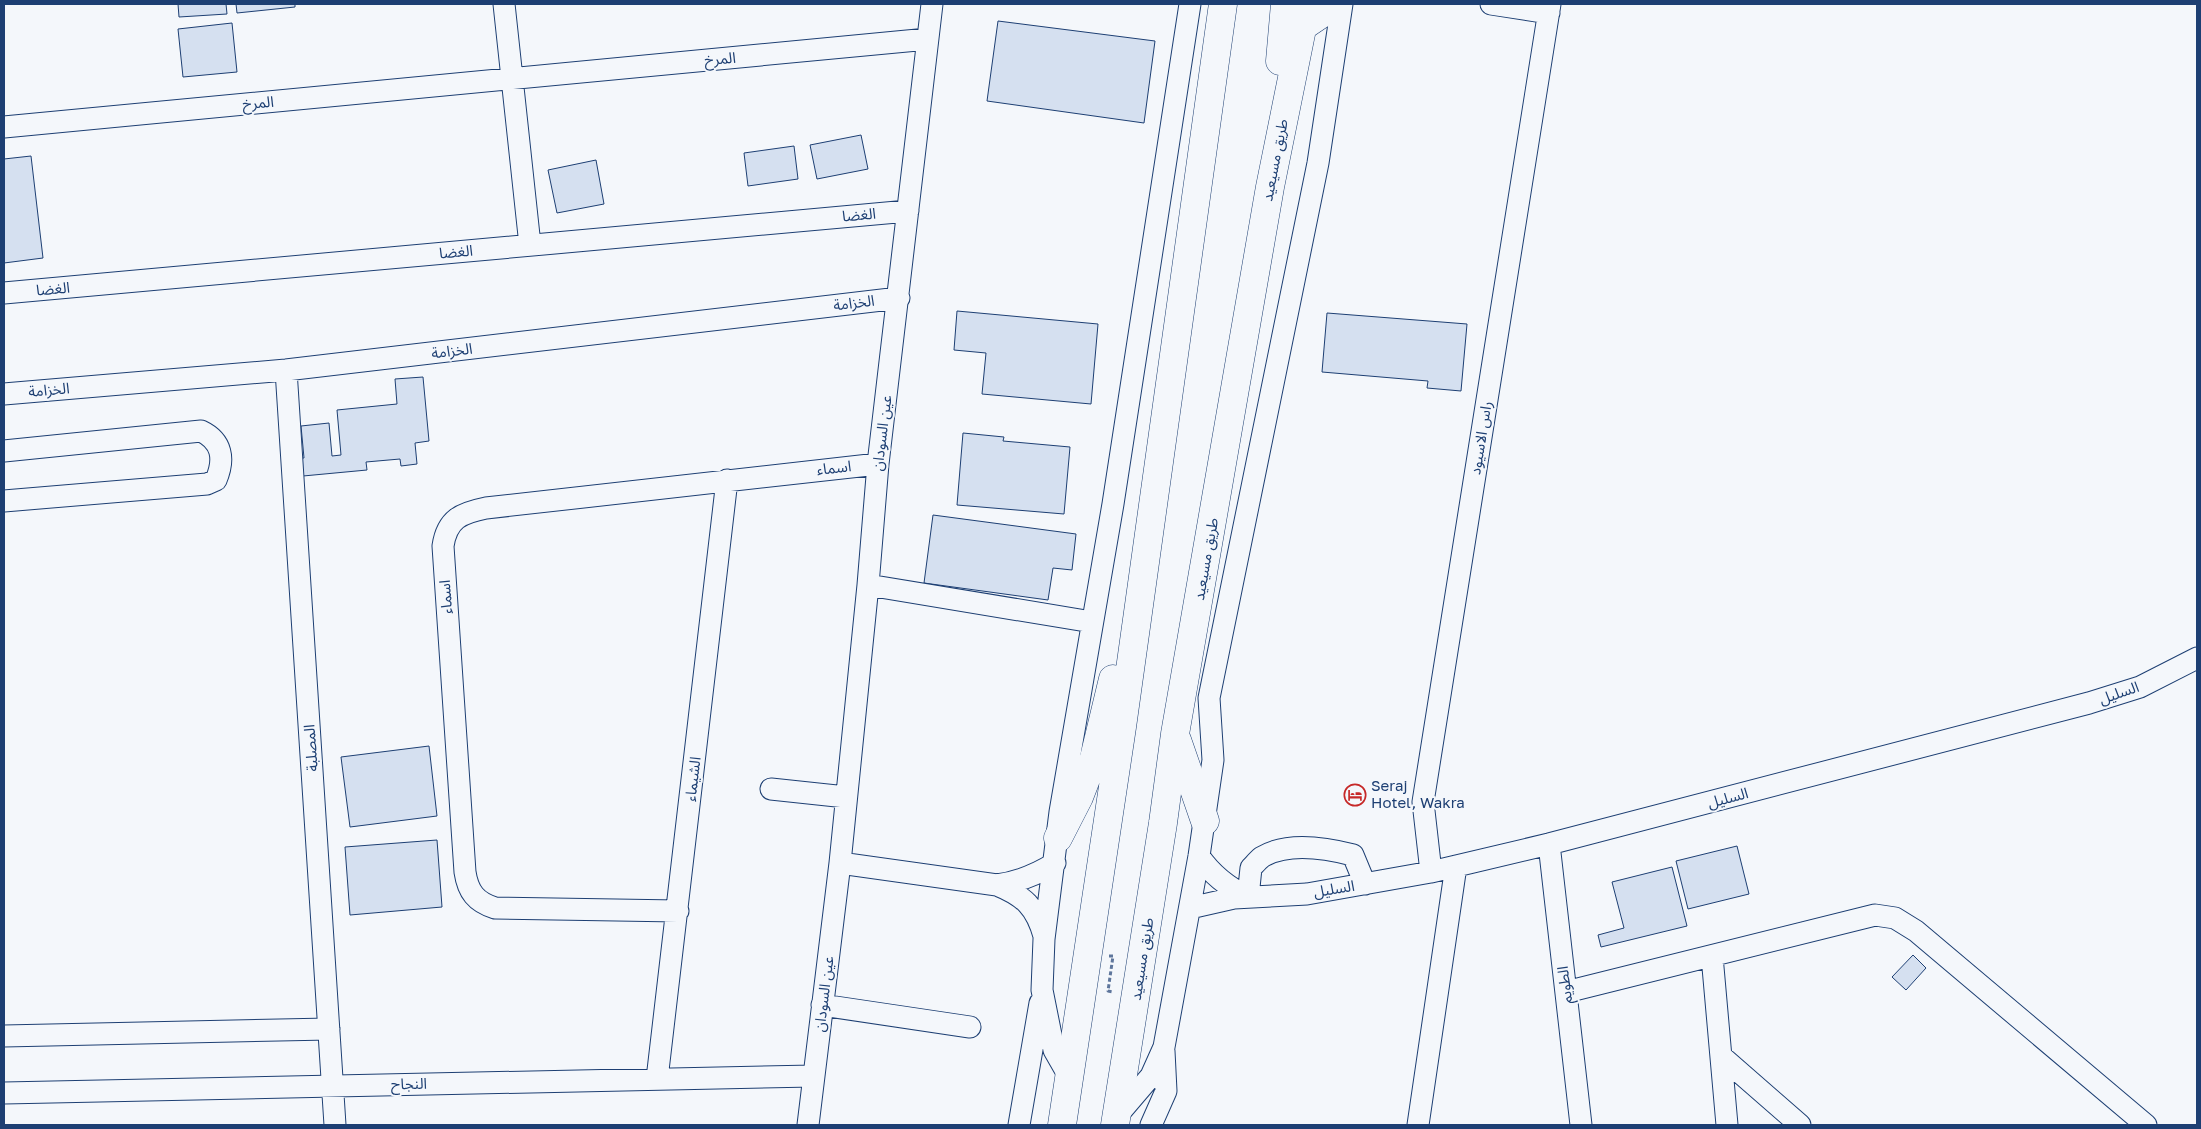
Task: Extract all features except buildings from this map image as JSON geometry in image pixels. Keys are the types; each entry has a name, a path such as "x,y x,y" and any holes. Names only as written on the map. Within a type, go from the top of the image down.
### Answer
{"highway":[{"path":"1062,1125 1089,952 1223,4"},
{"path":"1270,187 1285,4"},
{"path":"1304,16 1336,4"},
{"name":"طريق مسيعيد","path":"1116,1121 1175,734 1270,187 1304,16"},
{"path":"1056,850 1094,758 1148,539"},
{"path":"1175,734 1204,821"}],"street":[{"path":"504,4 530,245"},
{"name":"عين السودان","path":"808,1125 840,863 868,585 878,464 899,298 932,4"},
{"path":"1019,1125 1042,990 1044,939 1062,802 1113,504 1190,4"},
{"name":"طريق مسيعيد","path":"1151,1125 1166,1091 1164,1047 1199,856 1214,758 1209,698 1318,163 1342,4"},
{"path":"1491,4 1549,8"},
{"name":"راس الاسيود","path":"1430,872 1423,802 1549,8"},
{"name":"المرخ","path":"4,127 928,39"},
{"name":"الغضا","path":"4,294 908,211"},
{"name":"الخزامة","path":"4,394 286,370 899,298"},
{"name":"المصلبة","path":"286,370 335,1125"},
{"path":"4,451 201,431 212,436 220,449 221,468 216,480 207,484 4,501"},
{"name":"اسماء","path":"678,911 495,908 483,904 473,896 467,885 465,872 443,546 445,531 456,518 471,511 878,464"},
{"name":"الشيماء","path":"657,1079 727,480"},
{"path":"868,585 1092,622"},
{"name":"السليل","path":"1190,908 1219,900 1307,894 1365,884 1430,872 1549,844 2089,703 2140,687 2197,658"},
{"path":"772,785 847,793"},
{"name":"الطويم","path":"1549,844 1581,1125"},
{"path":"1199,856 1220,881 1248,897 1250,868 1261,858 1280,850 1311,848 1338,851 1353,856 1365,884"},
{"path":"997,885 1018,882 1037,874 1056,850"},
{"path":"840,863 997,885 1014,892 1029,904 1039,920 1044,939"},
{"path":"1418,1125 1456,866"},
{"path":"1566,992 1875,916 1895,918 1916,931 2146,1125"},
{"path":"1712,956 1727,1125"},
{"path":"1042,990 1054,1050 1070,1078"},
{"path":"822,1005 970,1027"},
{"path":"4,1036 329,1029"},
{"name":"طريق مسيعيد","path":"1116,1121 1151,1076 1164,1047"},
{"path":"1721,1056 1800,1125"},
{"name":"النجاح","path":"4,1093 813,1076"}],"path":[{"path":"1089,952 1113,956 1108,991 1136,997"}],"place":[{"name":"Seraj Hotel, Wakra","path":"1355,795"}]}
